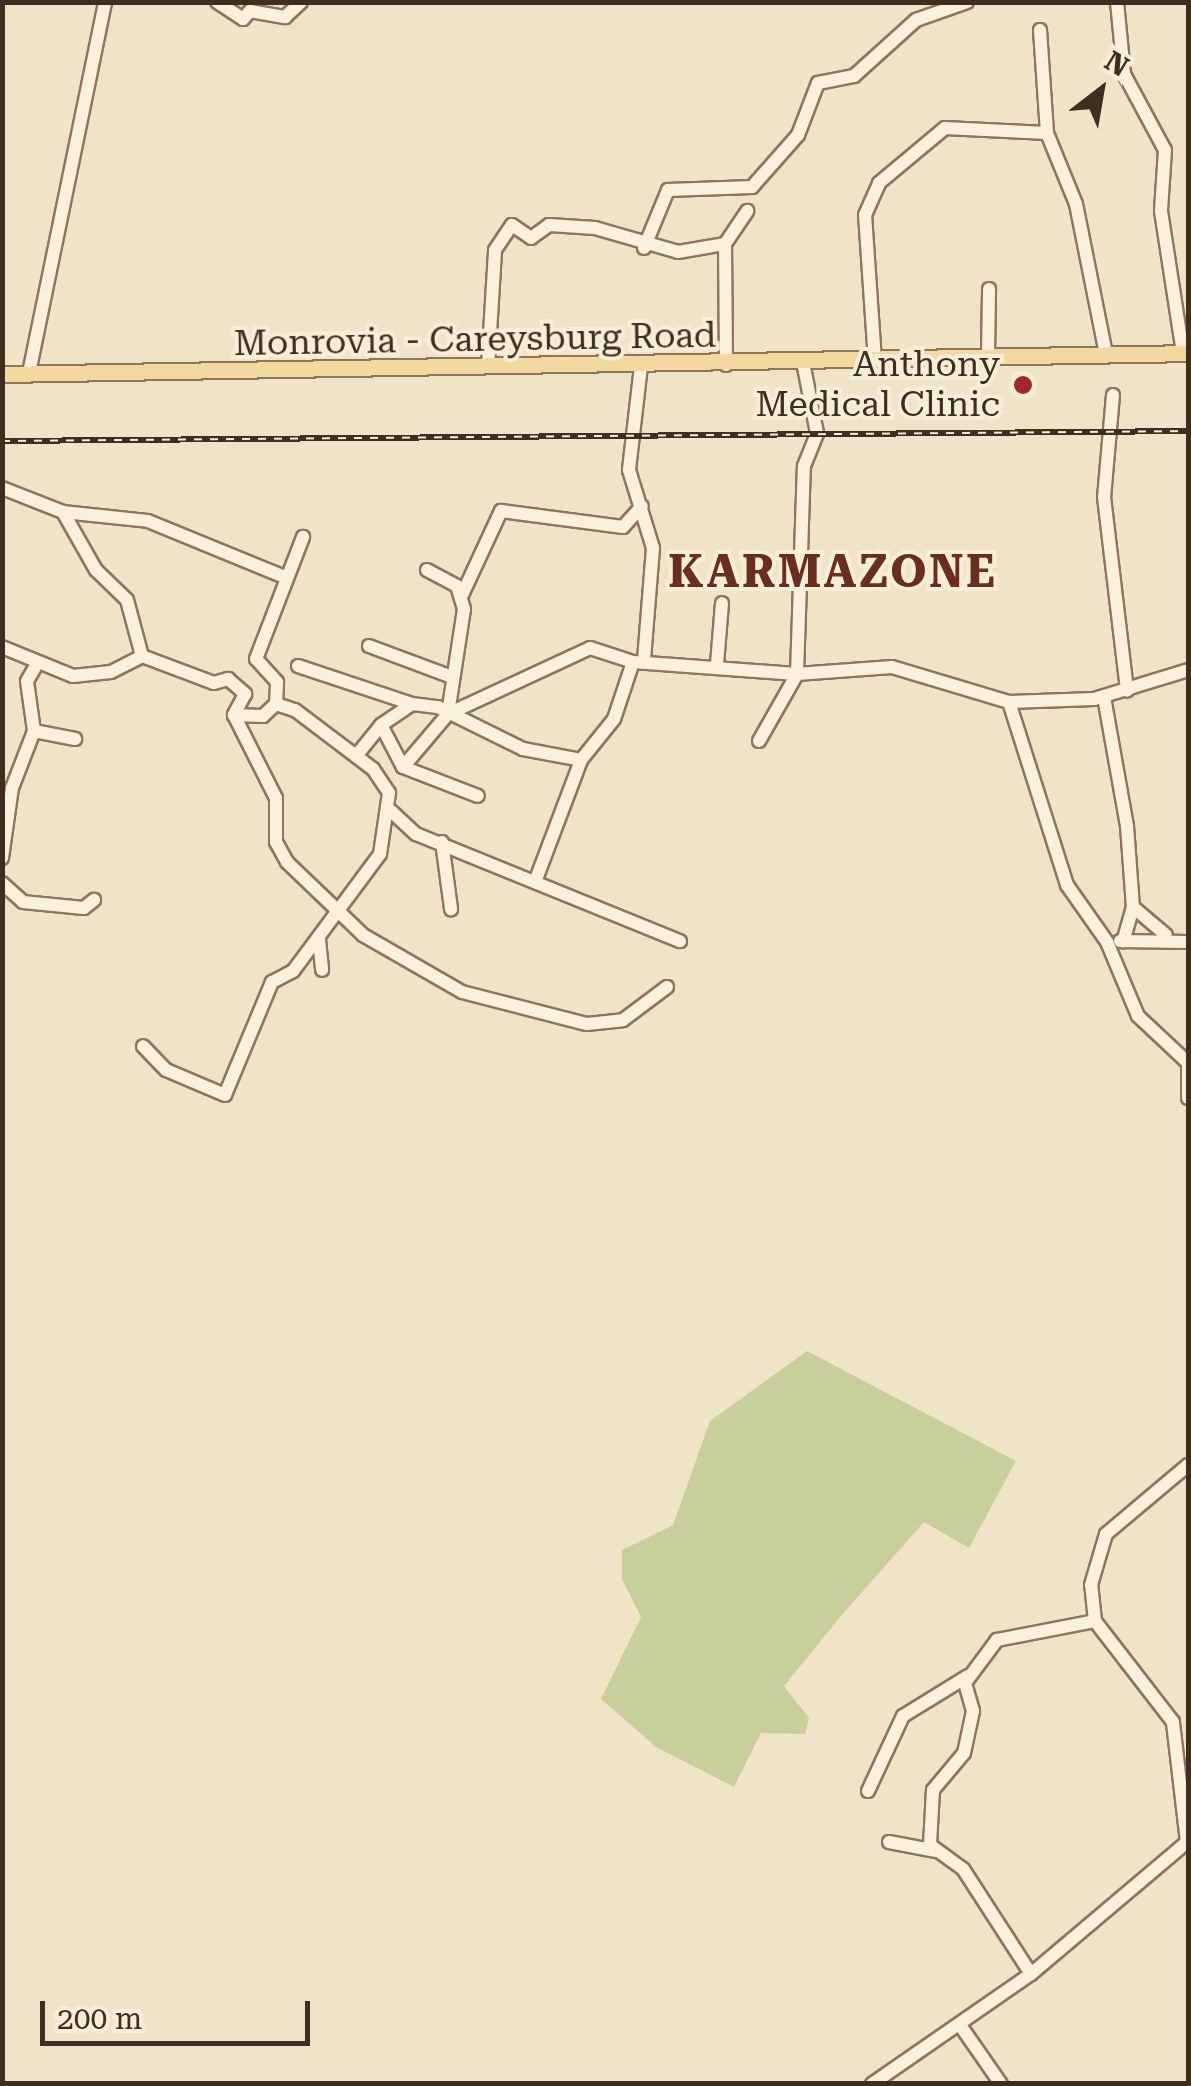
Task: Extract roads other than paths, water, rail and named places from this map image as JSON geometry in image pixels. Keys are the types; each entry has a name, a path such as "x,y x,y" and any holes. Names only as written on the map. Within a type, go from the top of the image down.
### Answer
{"main road":[{"name":"Monrovia - Careysburg Road","path":"2,374 726,365 1186,353"}],"street":[{"path":"29,373 106,2"},
{"path":"218,2 243,19 250,10 285,17 300,2"},
{"path":"912,2 916,20"},
{"path":"644,248 668,190 752,187 798,135 818,82 854,76 916,20 967,2"},
{"path":"1118,2 1124,74 1165,150 1161,212 1186,353"},
{"path":"1040,30 1047,133 1076,204 1106,354"},
{"path":"875,360 865,215 879,183 946,128 1047,133"},
{"path":"726,365 725,244 747,211"},
{"path":"488,366 494,250 512,225 531,238 549,225 595,228 644,248 725,244"},
{"path":"988,356 989,290"},
{"path":"759,741 797,674 804,466 817,433 803,362"},
{"path":"534,882 581,760 614,718 638,661 654,571 642,506 629,470 641,366"},
{"path":"1113,395 1104,497 1126,691"},
{"path":"2,488 64,512 148,521 288,578"},
{"path":"448,714 462,595 502,511 623,527 642,506"},
{"path":"64,512 96,570 127,600 142,656"},
{"path":"234,715 263,716 276,704 277,682 256,659 303,537"},
{"path":"426,570 462,595"},
{"path":"718,664 722,602"},
{"path":"369,646 452,677"},
{"path":"2,647 36,668 112,672 142,656 214,683 228,679 245,694 234,715"},
{"path":"403,766 448,714 590,648 638,661 718,664 797,674 892,667 1009,702 1104,697 1188,670"},
{"path":"298,666 448,714 541,755 581,760"},
{"path":"2,858 12,788 34,732 27,681 36,668"},
{"path":"1104,697 1133,908 1123,942"},
{"path":"1009,702 1059,868 1106,942 1126,997 1188,1063 1188,1098"},
{"path":"143,1046 166,1070 225,1095 272,982 292,971 316,933 335,916 385,845 389,808 379,774 276,704"},
{"path":"356,756 382,725 412,704"},
{"path":"234,715 276,798 276,842 335,916 462,992 587,1024 623,1020 667,988"},
{"path":"382,725 403,766 478,796"},
{"path":"34,732 75,739"},
{"path":"389,808 442,842 680,941"},
{"path":"442,842 451,909"},
{"path":"2,883 23,902 84,908 94,900"},
{"path":"1133,908 1168,936 1188,942"},
{"path":"316,933 322,970"},
{"path":"1106,942 1168,936"},
{"path":"872,2084 1031,1974 1188,1843 1173,1722 1095,1621 1091,1585 1106,1534 1188,1465"},
{"path":"868,1791 903,1716 968,1676 997,1640 1095,1621"},
{"path":"936,1851 927,1836 932,1798 964,1753 974,1711 968,1676"},
{"path":"889,1842 936,1851 963,1868 1031,1974"},
{"path":"960,2025 1001,2084"}],"railway":[{"path":"2,441 1188,431"}],"place":[{"name":"Anthony Medical Clinic","path":"1023,385"}],"district":[{"name":"KARMAZONE","path":"833,572"}]}
